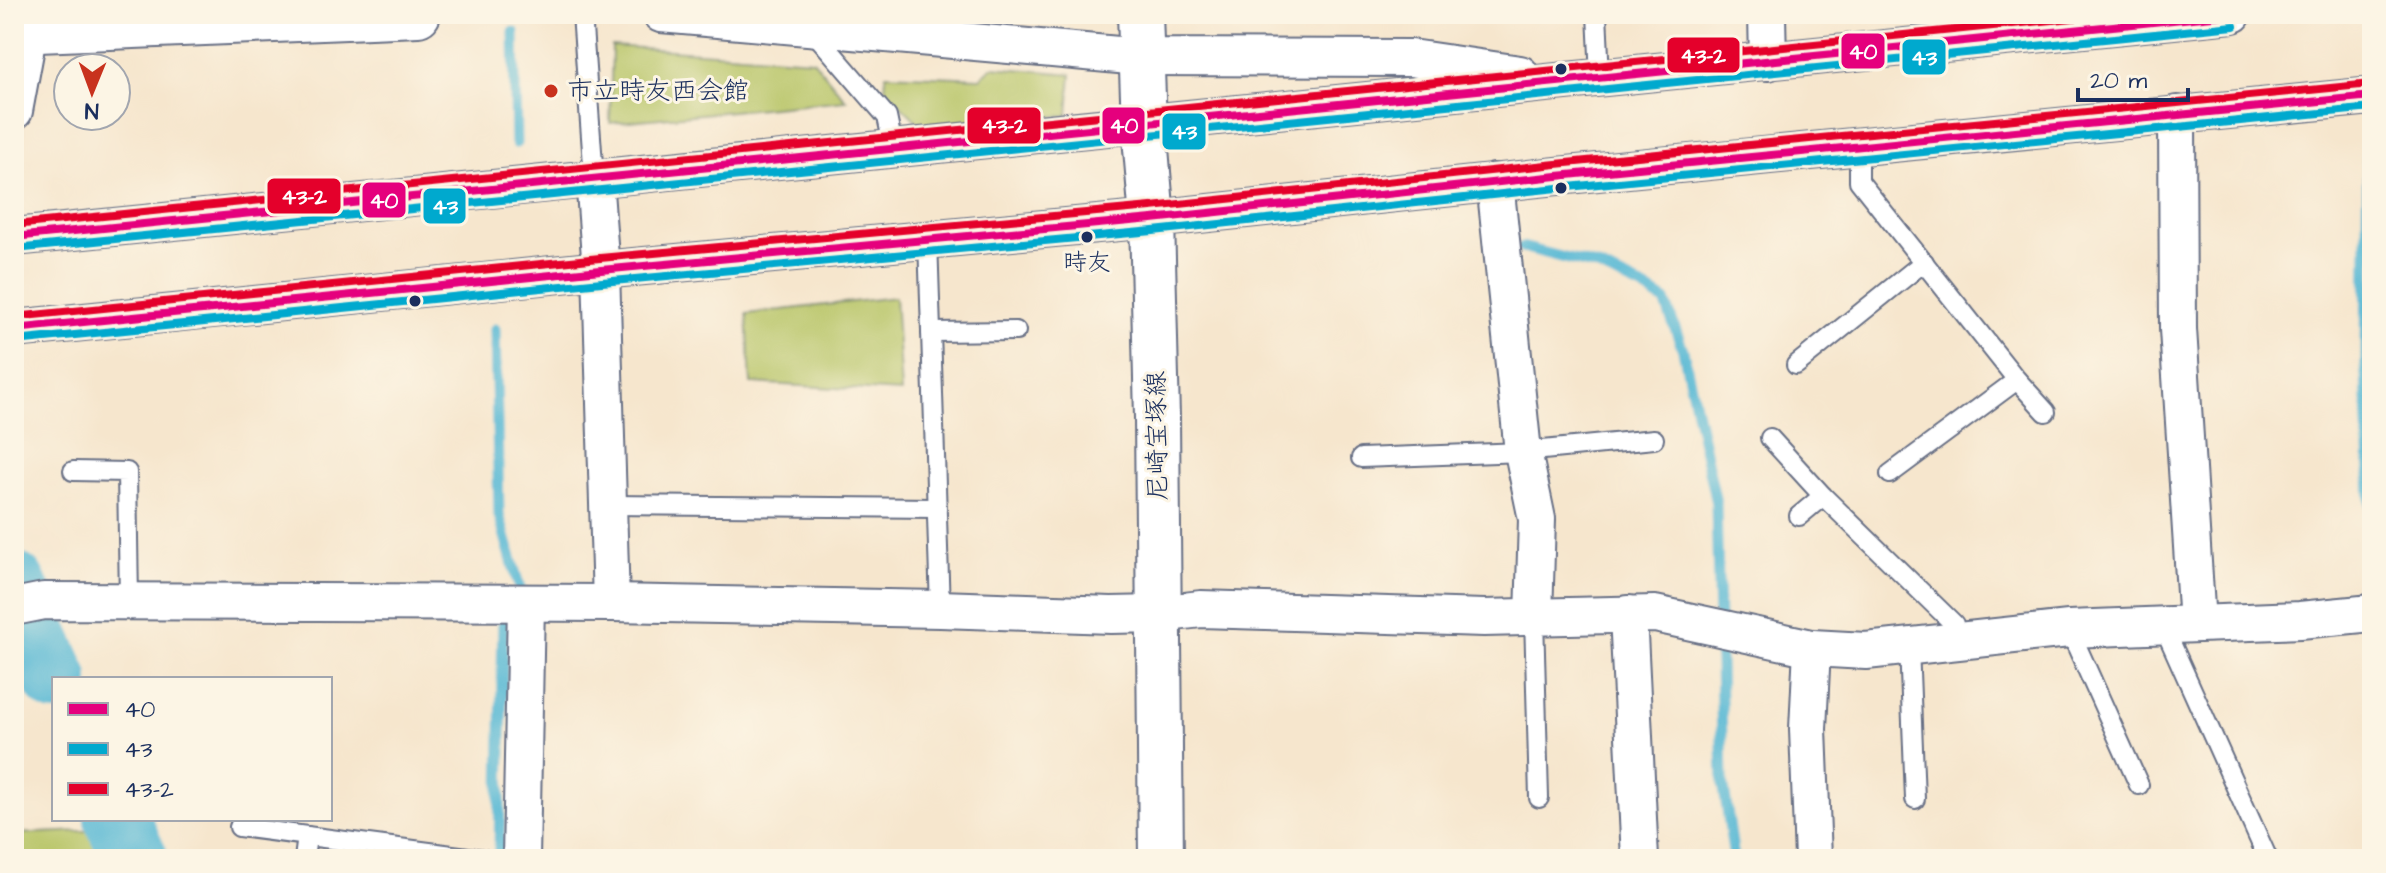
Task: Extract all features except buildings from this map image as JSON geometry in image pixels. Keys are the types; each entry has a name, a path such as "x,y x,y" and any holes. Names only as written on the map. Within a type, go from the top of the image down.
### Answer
{"main road":[{"path":"25,25 418,14"},
{"name":"尼崎宝塚線","path":"1140,14 1144,125 1152,219 1157,418 1161,859"}],"street":[{"path":"661,14 902,25 1141,57 1411,58 1561,82"},
{"path":"1767,14 1768,62"},
{"path":"14,237 1768,62 2023,24 2233,14"},
{"path":"14,111 25,25"},
{"path":"14,329 1152,219 1495,182 2372,96"},
{"path":"2177,114 2180,624"},
{"path":"594,178 601,270 611,603"},
{"path":"1495,182 1523,452 1537,519 1534,617"},
{"path":"14,607 44,601 611,603 1111,615 1201,609 1484,618 1655,614 1812,648 1866,651 2069,629 2300,620 2372,613"},
{"path":"521,859 526,603"},
{"path":"1628,614 1640,859"},
{"path":"1812,648 1808,729 1813,859"}],"lane":[{"path":"582,14 594,178"},
{"path":"1597,14 1600,77"},
{"path":"809,21 887,117 894,150"},
{"path":"1859,146 1859,181 2017,380 2046,412"},
{"path":"928,239 940,609"},
{"path":"1796,365 1924,262"},
{"path":"931,332 1016,331"},
{"path":"1890,474 2017,380"},
{"path":"1770,438 1823,496 1954,624 1956,642"},
{"path":"1361,458 1523,452 1654,439"},
{"path":"73,471 127,472 129,601"},
{"path":"1799,516 1823,496"},
{"path":"608,505 937,508"},
{"path":"1534,617 1539,798"},
{"path":"2180,624 2268,859"},
{"path":"2069,629 2139,785"},
{"path":"1909,646 1915,799"},
{"path":"239,827 483,859"},
{"path":"304,859 307,836"}],"green space":[{"path":"612,46 813,60 846,100 610,123"},
{"path":"993,67 1071,74 1068,115 926,130 885,90 886,74 980,78"},
{"path":"895,297 901,392 751,383 747,314"},
{"path":"107,830 120,859 14,859 14,834"}],"waterway":[{"path":"514,32 516,143"},
{"path":"2368,135 2366,370 2372,520"},
{"path":"1522,247 1596,266 1665,301 1683,350 1716,503 1723,781 1734,859"},
{"path":"495,329 499,515 520,589"},
{"path":"14,585 55,677"},
{"path":"499,859 503,621"},
{"path":"118,821 135,859"}],"transit line":[{"name":"43-2","path":"14,225 2113,14"},
{"name":"40","path":"14,237 2233,14"},
{"name":"43","path":"15,249 2234,26"},
{"name":"43-2","path":"14,317 2371,84"},
{"name":"40","path":"14,329 1152,219 2372,96"},
{"name":"43","path":"15,341 1153,231 2372,108"}],"place":[{"name":"市立時友西会館","path":"551,91"},
{"name":"時友","path":"1087,237"}]}
